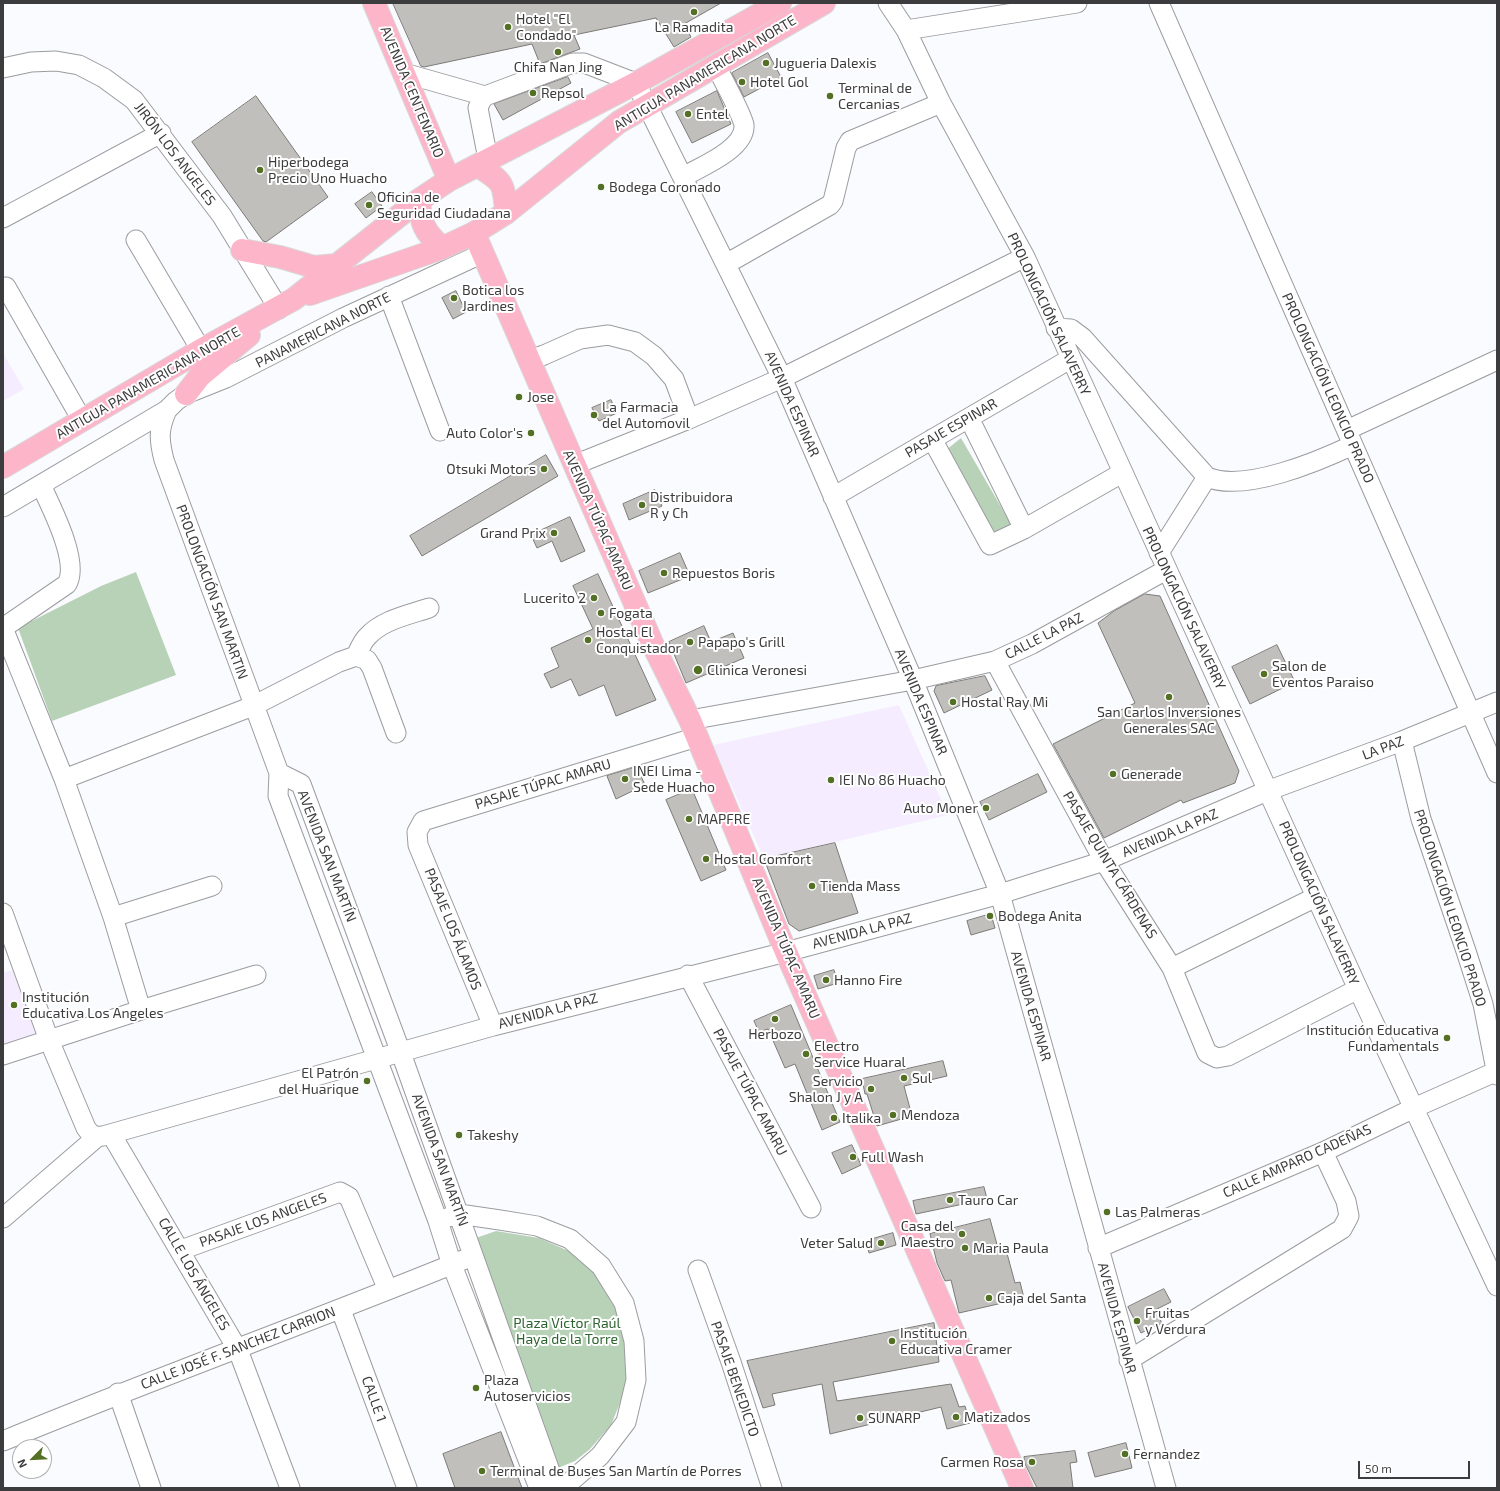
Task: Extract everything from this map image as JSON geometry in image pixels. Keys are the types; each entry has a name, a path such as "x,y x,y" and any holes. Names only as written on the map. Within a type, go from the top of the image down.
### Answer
{"main road":[{"name":"AVENIDA CENTENARIO","path":"374,3 449,180"},
{"name":"ANTIGUA PANAMERICANA NORTE","path":"281,307 419,200 449,180 636,84 780,3"},
{"name":"ANTIGUA PANAMERICANA NORTE","path":"3,467 201,350 281,307 442,248 474,233 506,213 619,122 824,3"},
{"path":"483,162 500,180 505,195 506,213"},
{"path":"419,200 420,220 426,233 442,248"},
{"name":"AVENIDA TÚPAC AMARU","path":"474,233 652,643 694,729 786,952 1022,1488"},
{"path":"242,250 280,257 303,265 326,267 337,265"},
{"path":"186,394 200,376 247,338 281,307"}],"street":[{"name":"PROLONGACIÓN SALAVERRY","path":"888,3 906,30 942,103 1025,257 1267,791 1497,1286"},
{"path":"906,30 1077,3"},
{"name":"PROLONGACIÓN LEONCIO PRADO","path":"1159,3 1353,433 1483,708 1497,743"},
{"name":"PROLONGACIÓN LEONCIO PRADO","path":"1172,3 1353,433"},
{"name":"JIRÓN LOS ANGELES","path":"3,68 31,62 56,61 79,65 104,78 134,100 161,133 222,216 242,250 281,307"},
{"path":"483,162 478,108 485,96 573,63 584,63 636,84"},
{"path":"682,177 733,148 742,137 744,125 716,66"},
{"path":"404,73 485,96"},
{"name":"AVENIDA ESPINAR","path":"636,84 782,378 913,680 1000,894 1166,1488"},
{"path":"726,264 830,206 833,201 846,148 850,141 942,103"},
{"path":"3,218 161,133"},
{"path":"136,240 201,350"},
{"name":"PANAMERICANA NORTE","path":"3,507 167,410 186,394 226,378 389,296 483,254"},
{"path":"574,465 689,419 782,378 1025,257"},
{"path":"6,288 82,420"},
{"path":"389,296 440,431"},
{"path":"1056,328 1071,329 1083,338 1207,477 1217,481 1227,482 1274,474 1318,462 1353,433 1497,360"},
{"path":"530,360 544,356 580,339 608,335 635,342 654,356 674,378 689,419"},
{"name":"PASAJE ESPINAR","path":"833,497 1070,359"},
{"name":"PROLONGACIÓN SAN MARTIN","path":"167,410 160,425 159,439 164,460 253,706 279,773"},
{"path":"969,418 1024,529"},
{"path":"932,439 988,544 992,545 1024,529 1122,473"},
{"path":"1159,553 1207,477"},
{"path":"41,485 57,520 70,557 70,579 66,584 3,628 64,779 113,917 141,1010"},
{"name":"CALLE LA PAZ","path":"694,729 995,661 1032,644 1166,570"},
{"path":"356,656 366,638 374,630 385,624 429,608"},
{"path":"64,779 253,706 339,662 356,656 367,660 372,668 396,733"},
{"name":"PASAJE QUINTA CÁRDENAS","path":"995,661 1104,861 1172,968 1207,1053 1217,1058 1228,1056 1358,988"},
{"name":"PROLONGACIÓN LEONCIO PRADO","path":"1483,708 1497,773"},
{"name":"LA PAZ","path":"1267,791 1402,742 1483,708"},
{"name":"PASAJE TÚPAC AMARU","path":"417,832 423,821 694,729"},
{"name":"PROLONGACIÓN LEONCIO PRADO","path":"1402,742 1420,819 1483,1004 1496,1074"},
{"name":"AVENIDA SAN MARTÍN","path":"539,1488 452,1265 438,1221 376,1060 278,796 279,773 301,784 401,1053 556,1488"},
{"name":"AVENIDA LA PAZ","path":"376,1060 493,1026 688,975 786,952 1000,894 1104,861 1267,791"},
{"name":"PASAJE LOS ÁLAMOS","path":"417,832 418,845 493,1026"},
{"path":"113,917 212,886"},
{"path":"1172,968 1316,897"},
{"name":"CALLE LOS ÁNGELES","path":"3,913 10,955 49,1040 86,1128 90,1134 104,1135 181,1250 238,1350 290,1488"},
{"path":"3,1055 141,1010 256,975"},
{"name":"PASAJE TÚPAC AMARU","path":"688,975 811,1208"},
{"path":"3,1218 104,1135 376,1060"},
{"name":"CALLE AMPARO CADEÑAS","path":"1098,1248 1323,1152 1414,1108 1496,1074"},
{"path":"1129,1360 1342,1229 1349,1216 1346,1201 1323,1152"},
{"name":"PASAJE LOS ANGELES","path":"181,1250 340,1192 349,1197 388,1290"},
{"path":"438,1221 459,1214 536,1226 570,1239 600,1266 624,1303 634,1341 636,1380 626,1422 600,1456 563,1488"},
{"name":"CALLE JOSÉ F. SANCHEZ CARRION","path":"3,1441 118,1393 238,1350 474,1256"},
{"name":"PASAJE BENEDICTO","path":"698,1270 772,1488"},
{"name":"CALLE 1","path":"341,1310 407,1488"},
{"path":"118,1393 151,1488"}],"shaded area":[{"path":"3,353 24,389 3,401"},
{"name":"IEI No 86 Huacho","path":"899,705 948,815 764,859 713,745"},
{"name":"Institución Educativa Los Angeles","path":"12,970 38,1037 3,1050 3,973"}],"green space":[{"path":"961,438 1011,524 989,538 941,454"},
{"path":"136,572 176,675 52,721 18,628 101,586"},
{"name":"Plaza Víctor Raúl Haya de la Torre","path":"496,1231 539,1238 571,1252 596,1275 617,1307 625,1336 629,1369 622,1398 611,1425 590,1449 575,1461 558,1468 476,1238"}],"building":[{"name":"Hotel \"El Condado\"","path":"393,3 721,3 684,24 691,37 674,47 656,18 574,35 580,49 540,64 532,44 424,67 421,66"},
{"path":"768,53 781,77 744,97 732,73"},
{"name":"Repsol","path":"568,77 571,83 503,120 494,104"},
{"path":"717,91 731,124 692,143 676,112"},
{"name":"Hiperbodega Precio Uno Huacho","path":"256,96 328,197 266,242 263,241 192,142"},
{"name":"Oficina de Seguridad Ciudadana","path":"372,192 382,206 366,218 355,204"},
{"path":"456,291 466,312 453,319 442,298"},
{"path":"611,400 617,413 599,421 592,408"},
{"path":"546,455 558,476 422,556 410,536"},
{"name":"Distribuidora R y Ch","path":"655,490 662,506 629,520 623,504"},
{"path":"570,517 585,551 561,562 552,541 537,548 531,535"},
{"name":"Repuestos Boris","path":"680,553 690,576 648,593 639,571"},
{"path":"598,574 656,700 616,716 604,685 579,696 571,679 551,688 544,674 559,667 551,648 593,629 573,586"},
{"path":"1145,594 1160,596 1239,771 1235,783 1183,803 1181,800 1104,838 1053,744 1135,703 1098,623 1114,611"},
{"name":"Clinica Veronesi","path":"704,626 711,642 733,633 744,658 686,683 669,642"},
{"name":"Salon de Eventos Paraiso","path":"1277,645 1295,682 1250,704 1232,667"},
{"name":"Hostal Ray Mi","path":"985,676 992,690 944,713 934,691 936,686"},
{"name":"INEI Lima - Sede Huacho","path":"637,767 645,785 616,799 607,776"},
{"path":"1038,774 1047,792 989,820 980,802"},
{"path":"692,789 726,870 701,881 666,800"},
{"name":"Tienda Mass","path":"835,843 858,913 799,931 789,924 764,859"},
{"path":"991,914 995,928 971,935 967,921"},
{"name":"Hanno Fire","path":"834,970 838,983 818,989 814,976"},
{"path":"791,1005 840,1122 822,1130 795,1064 785,1068 768,1029 759,1032 754,1021"},
{"path":"943,1061 947,1076 904,1086 912,1116 877,1126 867,1094 865,1094 862,1079"},
{"path":"852,1145 861,1165 842,1174 832,1153"},
{"name":"Tauro Car","path":"984,1187 987,1199 916,1214 913,1201"},
{"path":"990,1219 998,1248 1005,1246 1015,1283 1020,1282 1024,1298 959,1313 951,1280 945,1281 937,1263 930,1234"},
{"name":"Veter Salud","path":"893,1233 896,1245 869,1253 866,1241"},
{"path":"1164,1289 1171,1302 1155,1310 1162,1323 1141,1333 1128,1307"},
{"path":"934,1323 939,1362 833,1382 837,1401 951,1384 959,1407 965,1406 970,1423 947,1429 941,1407 830,1434 822,1384 772,1394 775,1405 763,1408 747,1361"},
{"name":"Terminal de Buses San Martín de Porres","path":"501,1432 522,1488 455,1488 443,1454"},
{"path":"1126,1443 1132,1468 1095,1477 1088,1453"},
{"path":"1075,1451 1077,1462 1070,1463 1073,1488 1037,1488 1025,1464 1024,1457"}],"place":[{"name":"La Ramadita","path":"694,12"},
{"name":"Hotel \"El Condado\"","path":"508,27"},
{"name":"Chifa Nan Jing","path":"558,52"},
{"name":"Jugueria Dalexis","path":"766,63"},
{"name":"Hotel Gol","path":"742,82"},
{"name":"Repsol","path":"533,93"},
{"name":"Terminal de Cercanias","path":"830,96"},
{"name":"Entel","path":"688,114"},
{"name":"Hiperbodega Precio Uno Huacho","path":"260,170"},
{"name":"Bodega Coronado","path":"601,187"},
{"name":"Oficina de Seguridad Ciudadana","path":"369,205"},
{"name":"Botica los Jardines","path":"454,298"},
{"name":"Jose","path":"519,397"},
{"name":"La Farmacia del Automovil","path":"594,415"},
{"name":"Auto Color's","path":"531,433"},
{"name":"Otsuki Motors","path":"544,469"},
{"name":"Distribuidora R y Ch","path":"642,505"},
{"name":"Grand Prix","path":"554,533"},
{"name":"Repuestos Boris","path":"664,573"},
{"name":"Lucerito 2","path":"594,598"},
{"name":"Fogata","path":"601,613"},
{"name":"Hostal El Conquistador","path":"588,640"},
{"name":"Papapo's Grill","path":"690,642"},
{"name":"Clinica Veronesi","path":"698,670"},
{"name":"Salon de Eventos Paraiso","path":"1264,674"},
{"name":"San Carlos Inversiones Generales SAC","path":"1169,697"},
{"name":"Hostal Ray Mi","path":"953,702"},
{"name":"Generade","path":"1113,774"},
{"name":"INEI Lima - Sede Huacho","path":"625,779"},
{"name":"IEI No 86 Huacho","path":"831,780"},
{"name":"Auto Moner","path":"986,808"},
{"name":"MAPFRE","path":"689,819"},
{"name":"Hostal Comfort","path":"706,859"},
{"name":"Tienda Mass","path":"812,886"},
{"name":"Bodega Anita","path":"990,916"},
{"name":"Hanno Fire","path":"826,980"},
{"name":"Institución Educativa Los Angeles","path":"14,1005"},
{"name":"Herbozo","path":"775,1019"},
{"name":"Institución Educativa Fundamentals","path":"1447,1038"},
{"name":"Electro Service Huaral","path":"806,1054"},
{"name":"Sul","path":"904,1078"},
{"name":"El Patrón del Huarique","path":"367,1081"},
{"name":"Servicio Shalon J y A","path":"871,1089"},
{"name":"Mendoza","path":"893,1115"},
{"name":"Italika","path":"834,1118"},
{"name":"Takeshy","path":"459,1135"},
{"name":"Full Wash","path":"853,1157"},
{"name":"Tauro Car","path":"950,1200"},
{"name":"Las Palmeras","path":"1107,1212"},
{"name":"Casa del Maestro","path":"962,1234"},
{"name":"Veter Salud","path":"881,1243"},
{"name":"Maria Paula","path":"965,1248"},
{"name":"Caja del Santa","path":"989,1298"},
{"name":"Fruitas y Verdura","path":"1137,1321"},
{"name":"Institución Educativa Cramer","path":"892,1341"},
{"name":"Plaza Autoservicios","path":"476,1388"},
{"name":"Matizados","path":"956,1417"},
{"name":"SUNARP","path":"860,1418"},
{"name":"Fernandez","path":"1125,1454"},
{"name":"Carmen Rosa","path":"1032,1462"},
{"name":"Terminal de Buses San Martín de Porres","path":"482,1471"}]}
